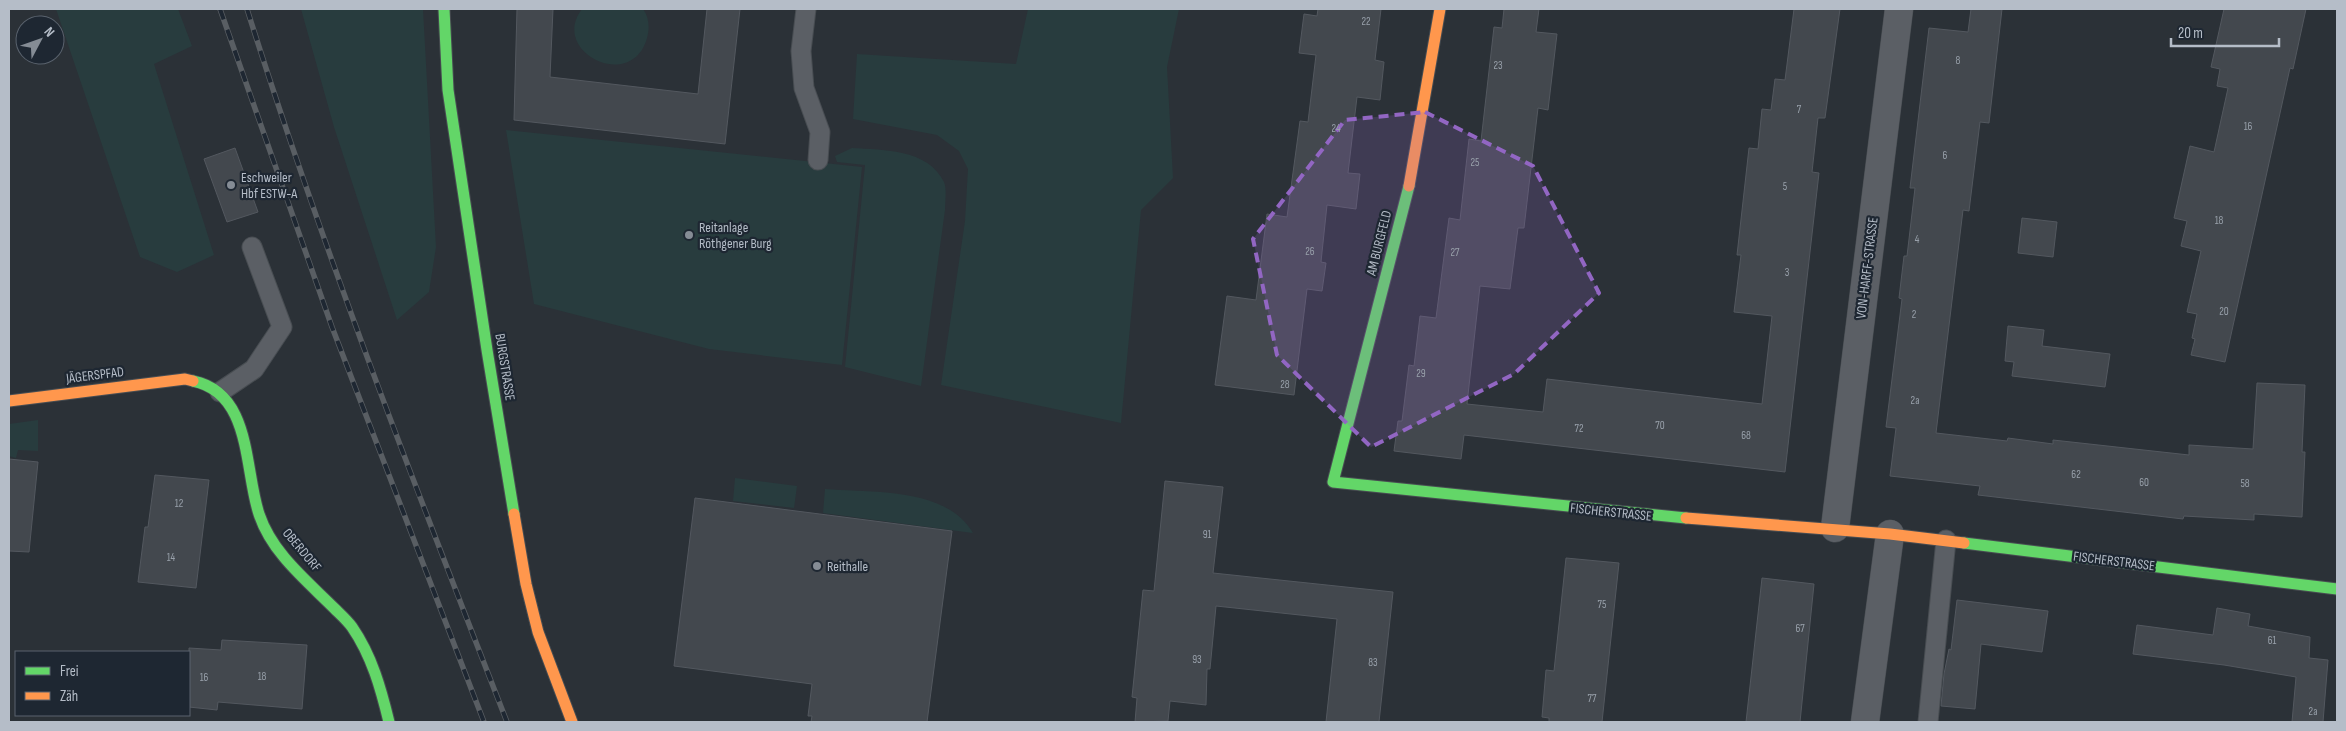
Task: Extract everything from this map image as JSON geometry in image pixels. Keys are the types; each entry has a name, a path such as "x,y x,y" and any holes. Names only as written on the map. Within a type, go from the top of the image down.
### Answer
{"street":[{"name":"BURGSTRASSE","path":"444,9 448,90 487,350 526,584 538,632 572,722"},
{"name":"AM BURGFELD","path":"1333,482 1413,170 1440,9"},
{"name":"VON-HARFF-STRASSE","path":"1835,528 1899,9"},
{"name":"JÄGERSPFAD","path":"9,400 185,380 204,383 220,392"},
{"name":"OBERDORF","path":"220,392 232,408 241,429 258,514 274,546 352,627 377,674 389,722"},
{"name":"FISCHERSTRASSE","path":"1333,482 1656,516 1835,528 2337,589"},
{"path":"1865,722 1890,534"}],"lane":[{"path":"806,9 801,51 804,88 820,132 818,160"},
{"path":"220,392 254,369 282,326 252,247"},
{"path":"1928,722 1946,540"}],"highlighted area":[{"path":"1425,112 1533,166 1599,293 1514,374 1371,447 1277,355 1253,239 1345,120"}],"green space":[{"path":"56,9 178,9 192,46 154,64 214,255 177,272 140,257 65,36 65,15 58,15"},
{"path":"301,9 423,9 436,247 429,292 397,320 334,127"},
{"path":"582,9 643,9 648,19 648,30 647,38 639,54 626,63 611,64 596,60 584,52 576,39 575,25"},
{"path":"1028,9 1179,9 1167,67 1173,178 1141,210 1121,423 941,385 965,221 968,169 959,151 937,135 853,119 857,54 1016,64"},
{"name":"Reitanlage Röthgener Burg","path":"506,130 862,167 842,365 709,349 534,304"},
{"path":"852,148 891,151 916,157 937,171 945,185 945,210 921,386 845,367 865,165 837,162 835,156"},
{"path":"38,420 38,451 18,450 16,458 9,456 9,424"},
{"path":"735,478 797,486 794,508 733,501"},
{"path":"825,489 907,495 927,500 945,507 961,518 973,533 823,513"}],"building":[{"path":"517,9 553,9 550,77 698,94 707,9 740,9 725,144 514,120"},
{"path":"1318,9 1381,9 1375,60 1384,62 1380,100 1357,97 1348,173 1360,174 1356,209 1327,205 1321,262 1326,263 1322,291 1307,289 1294,395 1215,385 1227,296 1256,300 1267,214 1287,217 1300,121 1308,122 1316,55 1299,53 1304,14 1317,16"},
{"path":"1504,9 1539,9 1536,32 1557,34 1548,110 1538,108 1524,228 1518,228 1510,289 1480,286 1467,404 1543,412 1547,379 1762,404 1772,316 1734,312 1741,255 1737,255 1749,148 1758,149 1762,109 1771,110 1775,79 1785,80 1794,9 1840,9 1825,118 1818,118 1812,172 1819,173 1785,472 1464,435 1461,459 1394,451 1398,421 1402,421 1409,365 1414,366 1420,316 1436,318 1449,218 1460,220 1469,139 1481,141 1494,27 1502,28"},
{"path":"1971,9 2002,9 1989,123 1980,122 1969,211 1963,210 1936,433 2007,441 2008,438 2053,444 2053,440 2189,455 2189,445 2253,449 2257,383 2305,385 2302,452 2305,452 2302,517 2254,514 2254,520 2184,516 2183,519 1978,495 1980,486 1890,476 1896,428 1886,427 1902,299 1899,298 1904,256 1907,256 1915,188 1910,188 1929,28 1968,32"},
{"path":"2224,9 2306,9 2293,69 2290,68 2225,362 2191,355 2195,339 2192,338 2197,314 2187,312 2201,251 2181,246 2187,221 2174,218 2190,146 2214,152 2228,88 2217,86 2220,69 2211,67"},
{"name":"Eschweiler Hbf ESTW-A","path":"235,148 258,212 227,222 204,159"},
{"path":"2022,218 2057,222 2053,257 2018,253"},
{"path":"2008,326 2044,330 2042,346 2110,354 2105,387 2012,376 2014,362 2005,361"},
{"path":"9,459 38,462 29,552 9,551"},
{"path":"155,475 209,480 196,588 138,582 145,527 148,527"},
{"path":"1165,481 1223,487 1213,573 1393,592 1379,722 1326,722 1337,619 1216,606 1210,669 1207,669 1206,705 1170,701 1168,721 1135,722 1137,698 1132,697 1143,590 1154,591"},
{"name":"Reithalle","path":"695,498 952,531 927,722 811,722 812,716 808,716 812,684 674,666"},
{"path":"1566,558 1619,563 1602,722 1549,722 1549,718 1542,717 1546,670 1554,671"},
{"path":"1762,578 1814,584 1800,722 1746,722"},
{"path":"1957,600 2048,611 2042,652 1981,644 1975,709 1941,706 1944,674 1949,649 1951,650"},
{"path":"2217,608 2250,614 2248,626 2310,637 2309,658 2328,660 2323,722 2292,722 2296,677 2224,665 2133,654 2137,625 2213,635"},
{"path":"222,640 307,645 302,709 218,702 217,710 190,707 189,648 221,650"}],"railway":[{"path":"220,9 332,327 484,722"},
{"path":"247,9 338,278 404,456 507,722"}],"traffic: fast":[{"path":"444,9 448,90 514,514"},
{"path":"1409,186 1333,482 1686,518"},
{"path":"193,381 212,388 226,401 236,416 247,455 254,496 265,528 272,541 291,565 352,627 370,661 389,722"},
{"path":"1964,543 2337,589"}],"traffic: slow":[{"path":"1409,186 1440,9"},
{"path":"9,401 185,379 193,381"},
{"path":"514,514 526,584 538,632 572,722"},
{"path":"1686,518 1890,534 1964,543"}],"place":[{"name":"Eschweiler Hbf ESTW-A","path":"231,185"},
{"name":"Reitanlage Röthgener Burg","path":"689,235"},
{"name":"Reithalle","path":"817,566"}]}
